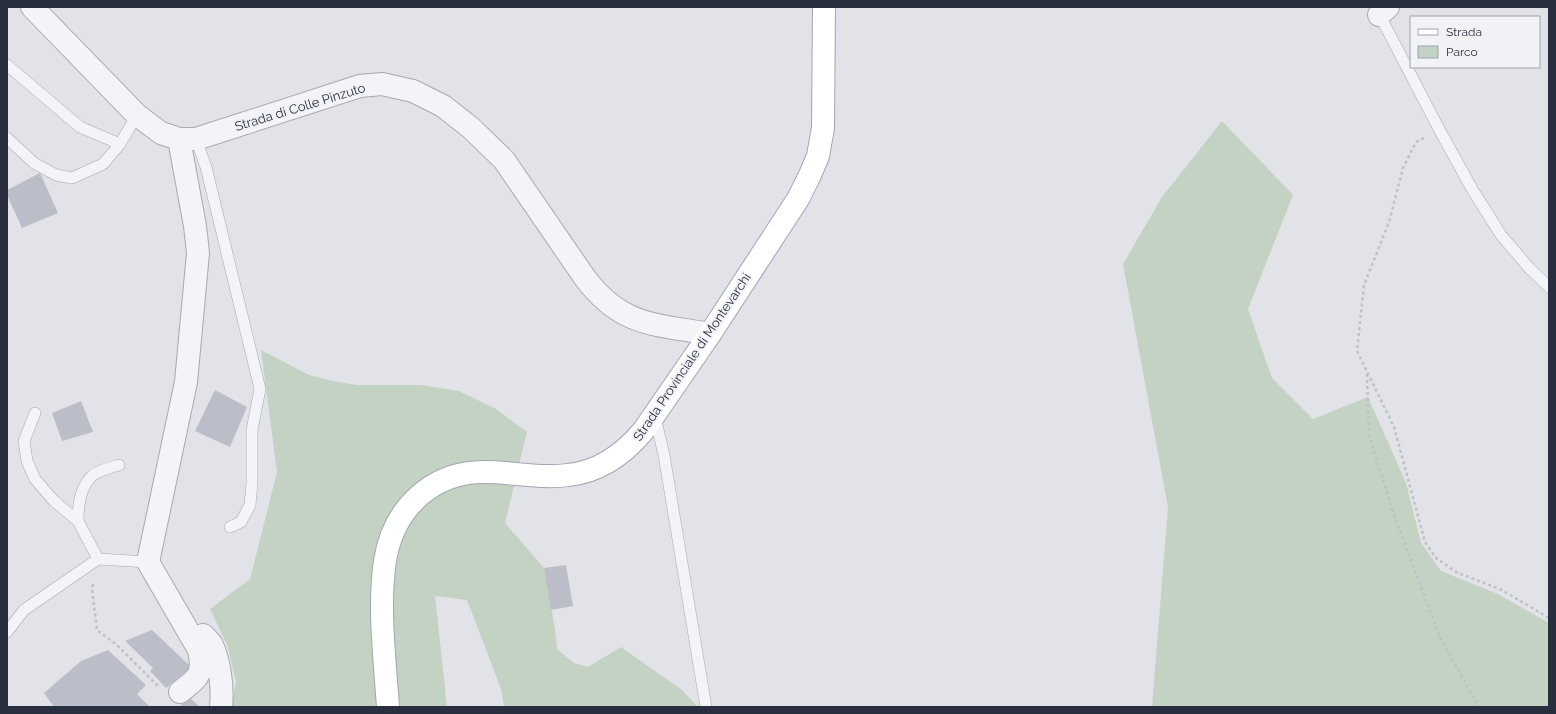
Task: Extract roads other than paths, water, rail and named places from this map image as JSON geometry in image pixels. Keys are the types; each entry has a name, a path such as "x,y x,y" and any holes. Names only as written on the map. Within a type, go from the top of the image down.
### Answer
{"main road":[{"name":"Strada Provinciale di Montevarchi","path":"388,707 382,578 391,535 400,519 412,502 420,494 438,482 456,475 486,472 559,476 568,475 589,471 609,461 626,450 632,444 654,417 710,334 798,199 810,175 818,156 824,128 824,7"}],"street":[{"path":"32,7 137,115 161,133 188,139 198,253 186,382 148,562 199,650 202,663 199,676 180,692"},
{"name":"Strada di Colle Pinzuto","path":"188,139 360,86 382,84 412,91 443,106 471,128 504,160 585,278 598,294 607,302 617,310 635,319 657,325 710,334"},
{"path":"172,603 212,644 223,693 221,707"}],"lane":[{"path":"1381,10 1439,129 1472,189 1501,236 1530,269 1549,287"},
{"path":"7,65 80,127 120,144"},
{"path":"7,138 34,163 56,176 72,178 103,164 120,144 137,115"},
{"path":"188,139 206,167 260,389 252,430 252,483 250,505 241,522 230,527"},
{"path":"35,413 24,441 27,461 35,479 54,500 78,521 98,559"},
{"path":"654,417 664,455 706,707"},
{"path":"78,521 78,506 84,488 92,475 119,465"},
{"path":"7,632 24,610 98,559 148,562"}]}
